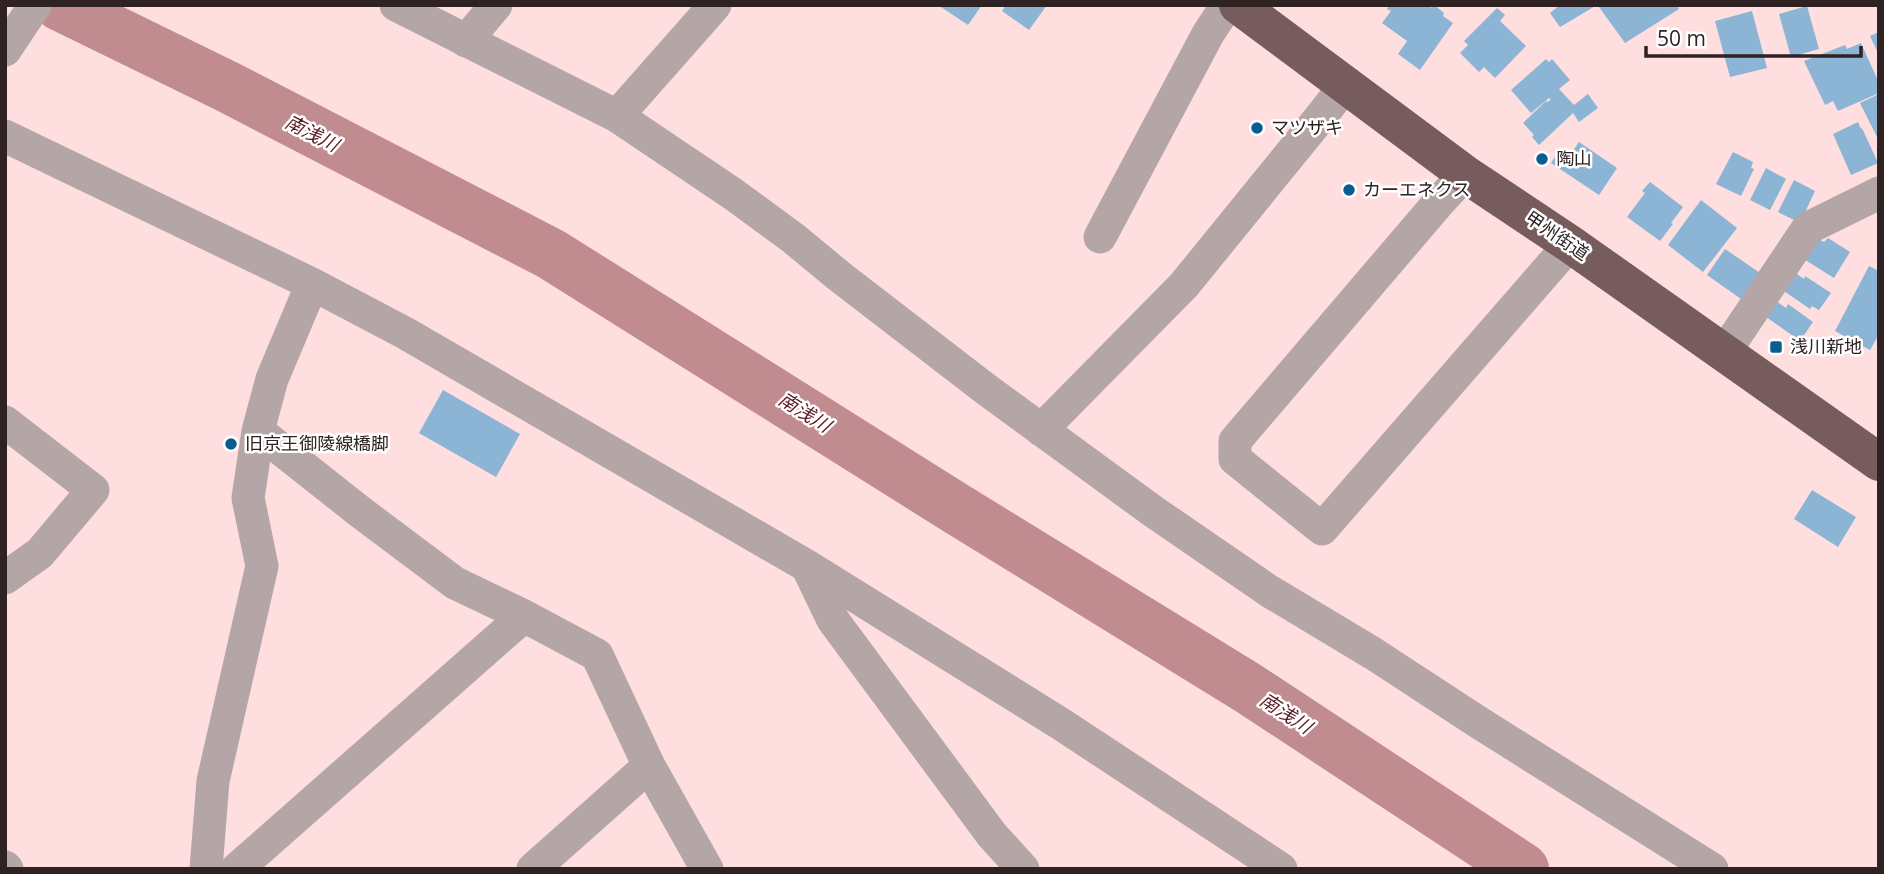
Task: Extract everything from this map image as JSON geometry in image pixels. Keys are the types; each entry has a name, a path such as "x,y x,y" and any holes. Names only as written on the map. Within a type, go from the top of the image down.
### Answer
{"highway":[{"name":"甲州街道","path":"1238,5 1465,174 1570,244 1879,462"}],"street":[{"path":"5,50 36,5"},
{"path":"396,5 617,116 793,238 1041,430 1154,512 1269,591 1374,654 1712,869"},
{"path":"466,41 496,5"},
{"path":"617,116 715,5"},
{"path":"1100,237 1208,34 1227,5"},
{"path":"1041,430 1184,285 1346,84"},
{"path":"5,136 312,284 405,333 807,566 1061,724 1281,869"},
{"path":"1465,174 1235,441 1235,459 1322,529 1570,244"},
{"path":"1724,354 1808,228 1879,193"},
{"path":"206,869 213,780 262,566 248,498 258,431 272,379 312,284"},
{"path":"5,422 93,490 40,553 5,578"},
{"path":"258,431 359,512 454,583 597,655 649,766 707,869"},
{"path":"807,566 833,620 984,825 1023,869"},
{"path":"237,869 524,616"},
{"path":"533,869 649,766"}],"building":[{"path":"938,5 982,5 968,25"},
{"path":"1006,5 1047,5 1029,30 1002,11"},
{"path":"1389,5 1428,5 1432,8 1434,5 1453,23 1420,70 1398,54 1407,41 1382,23 1391,11 1387,9"},
{"path":"1560,5 1597,5 1560,27 1550,13"},
{"path":"1677,5 1679,9 1625,43 1599,7"},
{"path":"1807,6 1819,49 1791,57 1779,14"},
{"path":"1497,8 1505,15 1500,21 1526,46 1495,78 1484,67 1479,72 1460,53 1468,45 1464,41"},
{"path":"1752,11 1767,68 1730,77 1715,21"},
{"path":"1879,32 1879,55 1870,36"},
{"path":"1861,43 1879,83 1879,93 1838,111 1833,101 1825,105 1804,61 1845,45 1847,49"},
{"path":"1546,59 1549,62 1552,59 1570,80 1559,89 1574,105 1588,94 1598,108 1579,122 1573,113 1539,145 1523,123 1551,99 1549,98 1531,113 1511,90"},
{"path":"1879,94 1879,141 1860,103"},
{"path":"1858,122 1878,163 1851,175 1833,134"},
{"path":"1579,142 1617,168 1599,195 1551,163 1559,151 1569,157"},
{"path":"1733,152 1753,162 1751,168 1754,169 1741,196 1716,184"},
{"path":"1766,168 1786,179 1770,210 1750,200"},
{"path":"1794,180 1815,191 1800,223 1778,212"},
{"path":"1650,182 1683,207 1660,241 1627,217"},
{"path":"1701,200 1737,228 1703,272 1668,245"},
{"path":"1815,237 1824,242 1828,238 1850,252 1834,278 1802,258"},
{"path":"1725,249 1763,275 1744,301 1707,275"},
{"path":"1869,266 1879,271 1879,334 1870,350 1835,331"},
{"path":"1790,269 1831,293 1819,310 1812,306 1810,309 1778,287"},
{"path":"1773,299 1786,308 1788,304 1813,322 1800,341 1762,314"},
{"path":"443,390 520,434 496,477 419,433"},
{"path":"1812,490 1856,517 1838,547 1794,519"}],"waterway":[{"name":"南浅川","path":"60,5 228,87 551,254 1248,688 1523,869"}],"place":[{"name":"マツザキ","path":"1257,128"},
{"name":"陶山","path":"1542,159"},
{"name":"カーエネクス","path":"1349,190"},
{"name":"浅川新地","path":"1776,347"},
{"name":"旧京王御陵線橋脚","path":"231,444"}]}
